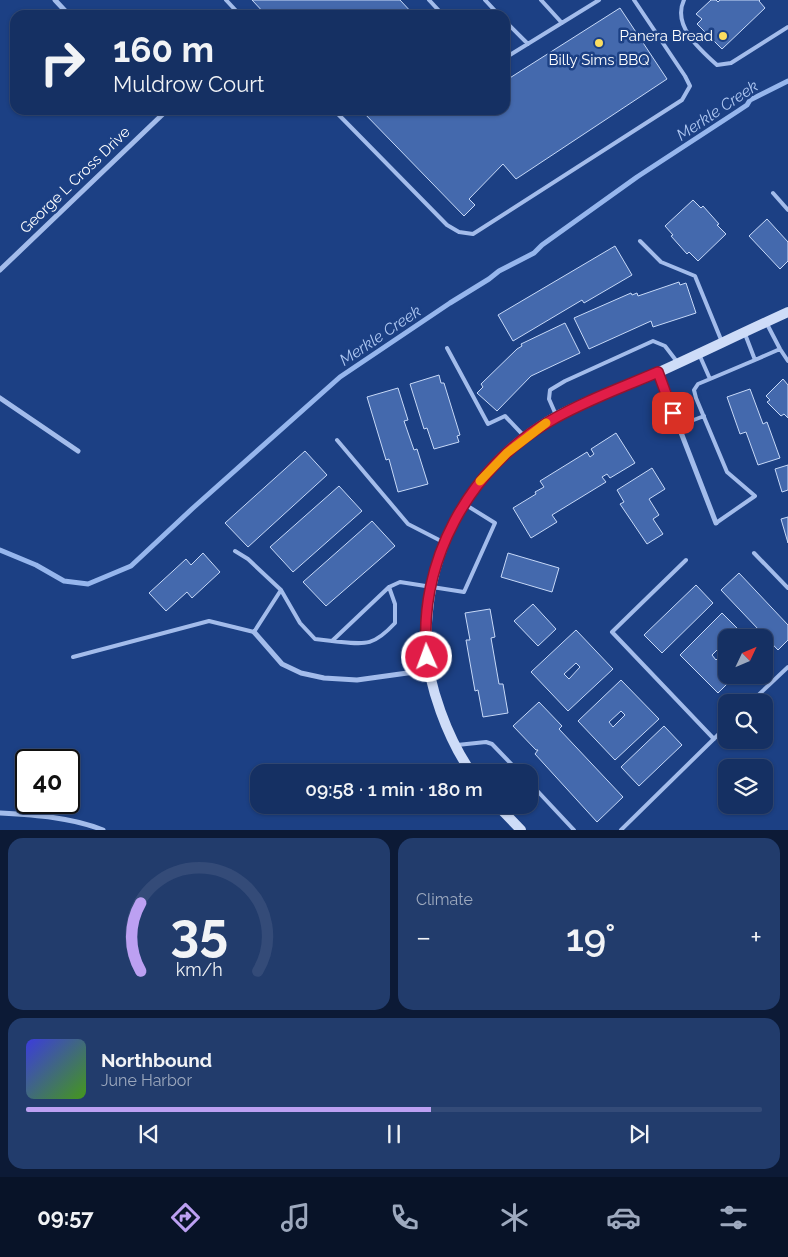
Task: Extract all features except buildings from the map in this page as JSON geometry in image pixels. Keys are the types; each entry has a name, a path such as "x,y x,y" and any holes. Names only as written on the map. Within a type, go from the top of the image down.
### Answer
{"street":[{"path":"55,0 65,10"},
{"name":"George L Cross Drive","path":"0,270 163,115"},
{"path":"467,764 456,745 441,709 429,670 426,644 430,587 450,529 475,488 491,468 507,453 557,417 597,397 658,372 788,312"},
{"path":"658,372 716,523"},
{"path":"0,398 78,451"},
{"path":"254,632 282,664 324,678 357,680 429,670"},
{"path":"0,813 40,815 77,822 104,830"},
{"path":"506,814 521,830"}],"lane":[{"path":"226,0 235,10"},
{"path":"429,0 438,10"},
{"path":"485,0 494,10"},
{"path":"541,0 562,23"},
{"path":"510,55 599,0"},
{"path":"339,115 447,225 459,232 473,234 682,100 690,86 634,0"},
{"path":"684,0 680,16 686,31 716,66 731,63 788,27"},
{"path":"510,26 528,44"},
{"path":"773,193 788,210"},
{"path":"640,241 661,262 695,276 722,342"},
{"path":"766,322 780,350 788,361"},
{"path":"745,332 755,360"},
{"path":"557,417 549,400 550,390 565,381 654,341 664,346 678,363"},
{"path":"447,348 488,424 504,416 526,438"},
{"path":"716,523 755,496 727,472 694,390 698,384 710,378 780,350"},
{"path":"699,353 710,378"},
{"path":"678,426 704,416"},
{"path":"336,440 408,524 445,543"},
{"path":"332,641 389,587 400,582 464,592 495,523 464,504"},
{"path":"235,551 248,559 280,590 300,623 314,638 364,644 382,637 395,623 395,604 389,587"},
{"path":"754,553 788,588"},
{"path":"686,560 612,632 714,739"},
{"path":"73,656 209,621 254,632 280,590"},
{"path":"759,694 788,666"},
{"path":"621,830 718,735"},
{"path":"456,745 486,742 492,744 511,764"},
{"path":"538,792 574,830"}],"waterway":[{"name":"Merkle Creek","path":"0,550 36,565 64,581 88,584 131,566 340,377 499,271 534,253 542,245 637,177 747,105 750,100 788,81"}],"slow traffic":[{"path":"480,481 507,453 546,423"}],"place":[{"name":"Panera Bread","path":"723,36"},
{"name":"Billy Sims BBQ","path":"599,43"}],"route":[{"path":"427,657 426,644 430,587 441,552 450,529 461,509 491,468 507,453 549,421 597,397 658,372 673,413"}]}
